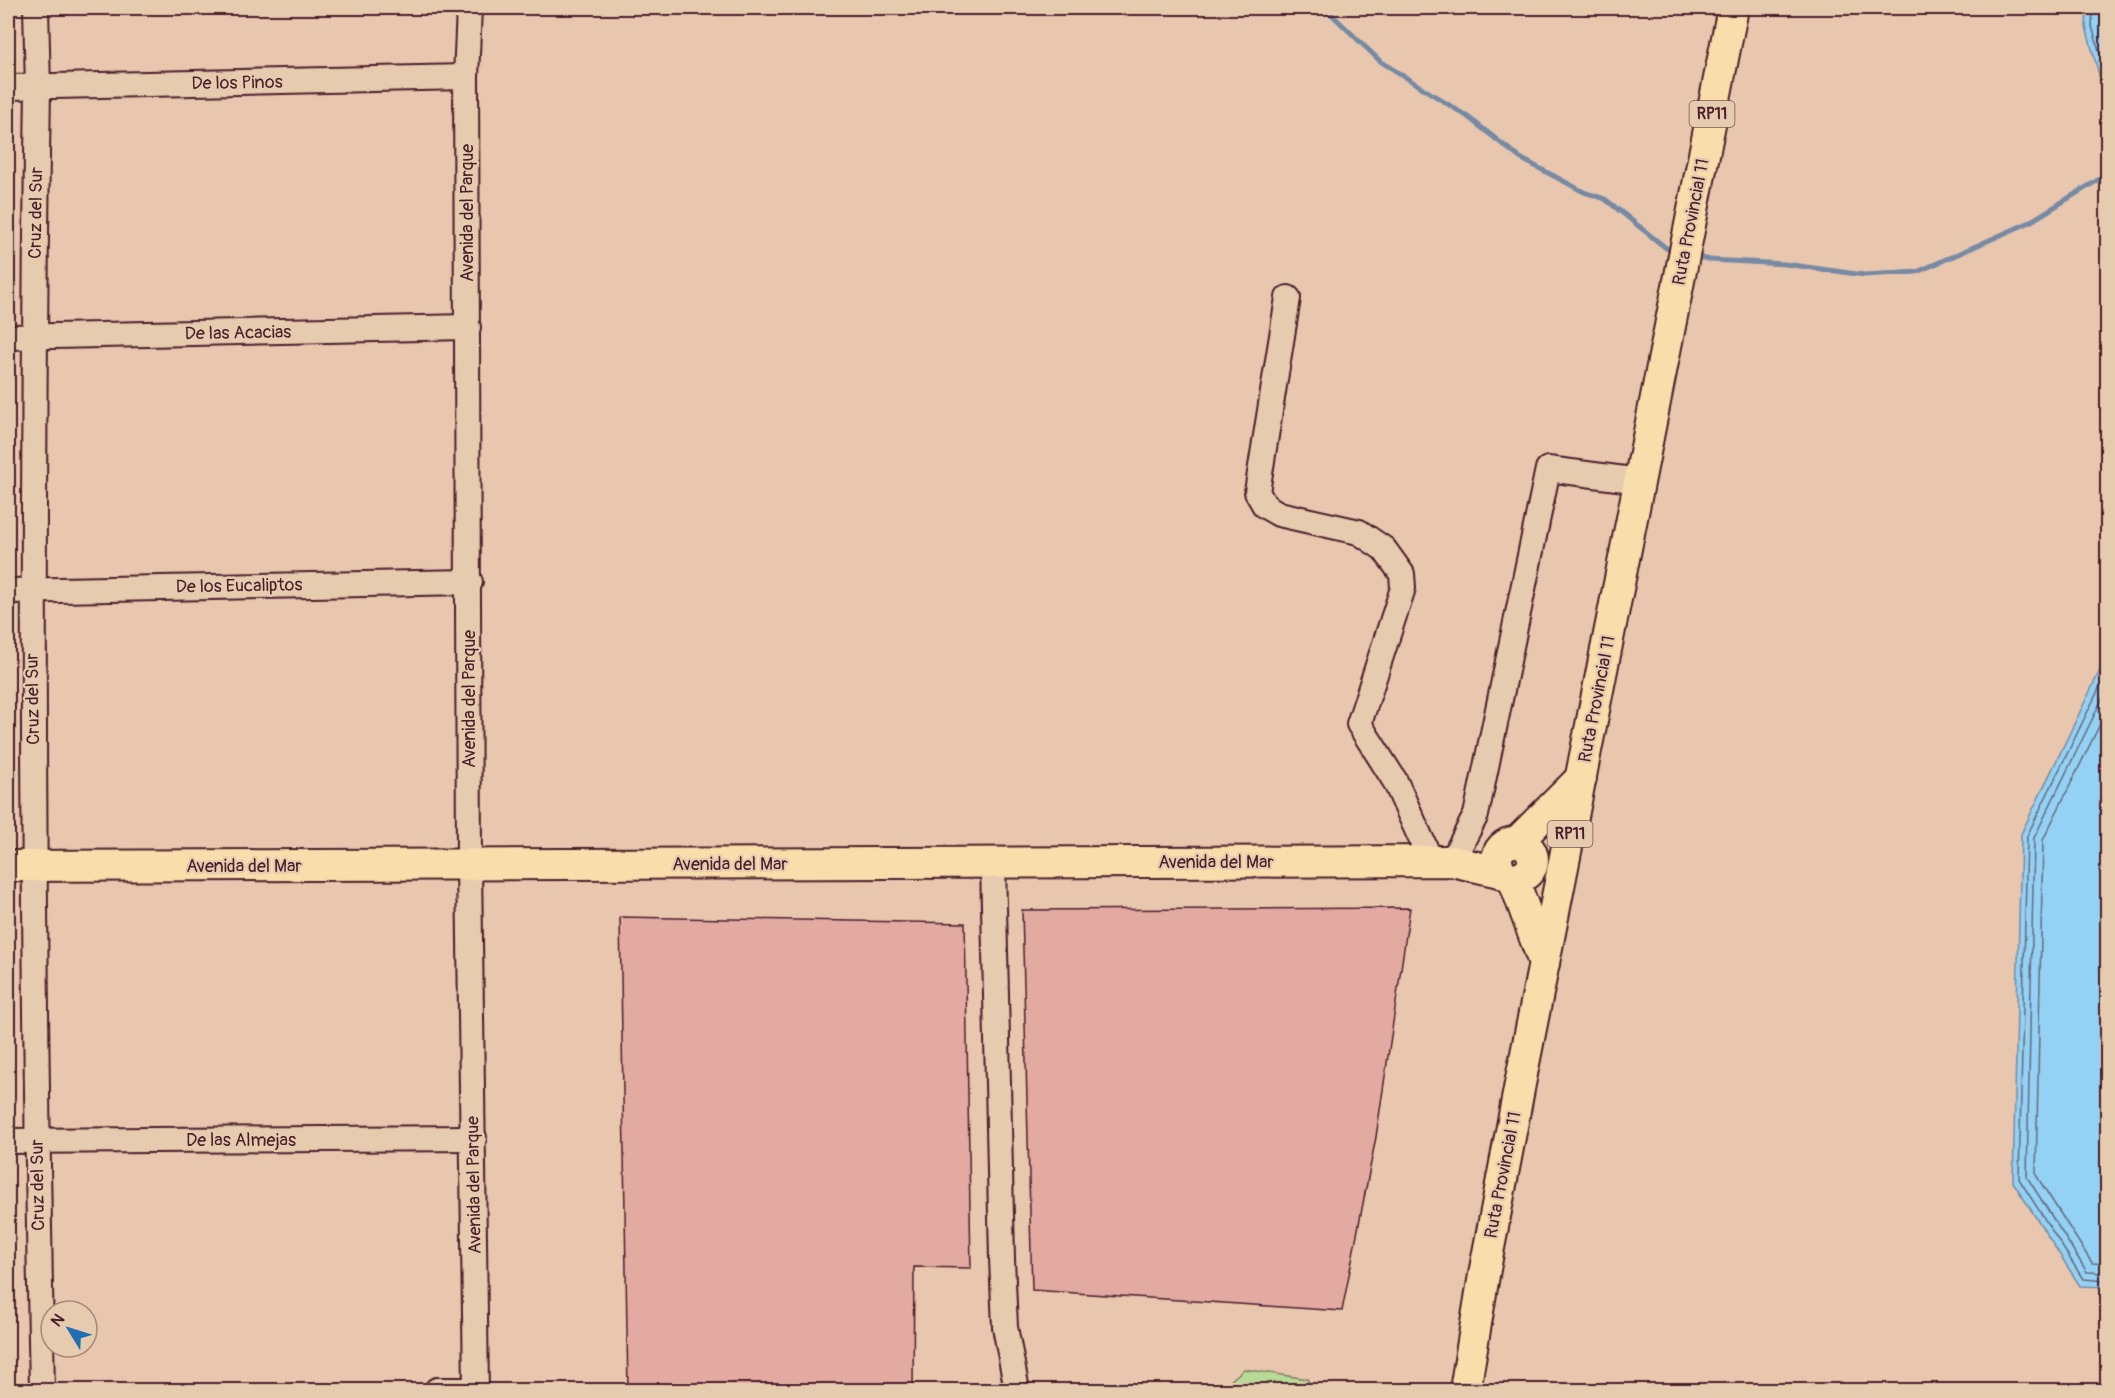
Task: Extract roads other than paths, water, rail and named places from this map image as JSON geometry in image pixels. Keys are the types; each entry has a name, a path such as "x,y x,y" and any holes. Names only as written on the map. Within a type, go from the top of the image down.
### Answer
{"main road":[{"name":"Ruta Provincial 11","path":"1466,1390 1487,1258 1733,8"},
{"name":"Avenida del Mar","path":"21,866 1517,860 1581,778"},
{"path":"1545,963 1517,860 1564,865"}],"street":[{"name":"Cruz del Sur","path":"36,8 38,88 33,590 21,866 37,1141 42,1390"},
{"name":"Avenida del Parque","path":"469,8 466,77 470,582 469,865 476,1390"},
{"name":"De los Pinos","path":"8,87 466,77"},
{"path":"1288,298 1257,492 1265,506 1279,514 1359,532 1384,549 1402,574 1403,588 1359,724 1442,861 1476,815 1548,469 1640,481"},
{"name":"De las Acacias","path":"8,337 468,327"},
{"name":"De los Eucaliptos","path":"8,591 470,582"},
{"path":"993,863 1005,1327 1017,1390"},
{"name":"De las Almejas","path":"8,1141 474,1138"},
{"path":"437,1390 476,1390"}],"water":[{"path":"2087,8 2107,8 2107,104 2086,27"},
{"path":"2107,656 2108,1287 2080,1286 2013,1182 2021,834"}],"waterway":[{"path":"1325,8 1380,61 1468,117 1520,158 1584,192 1605,199 1666,248 1676,251"},
{"path":"1694,256 1710,260 1785,264 1864,275 1917,272 2028,223 2108,174"}]}
